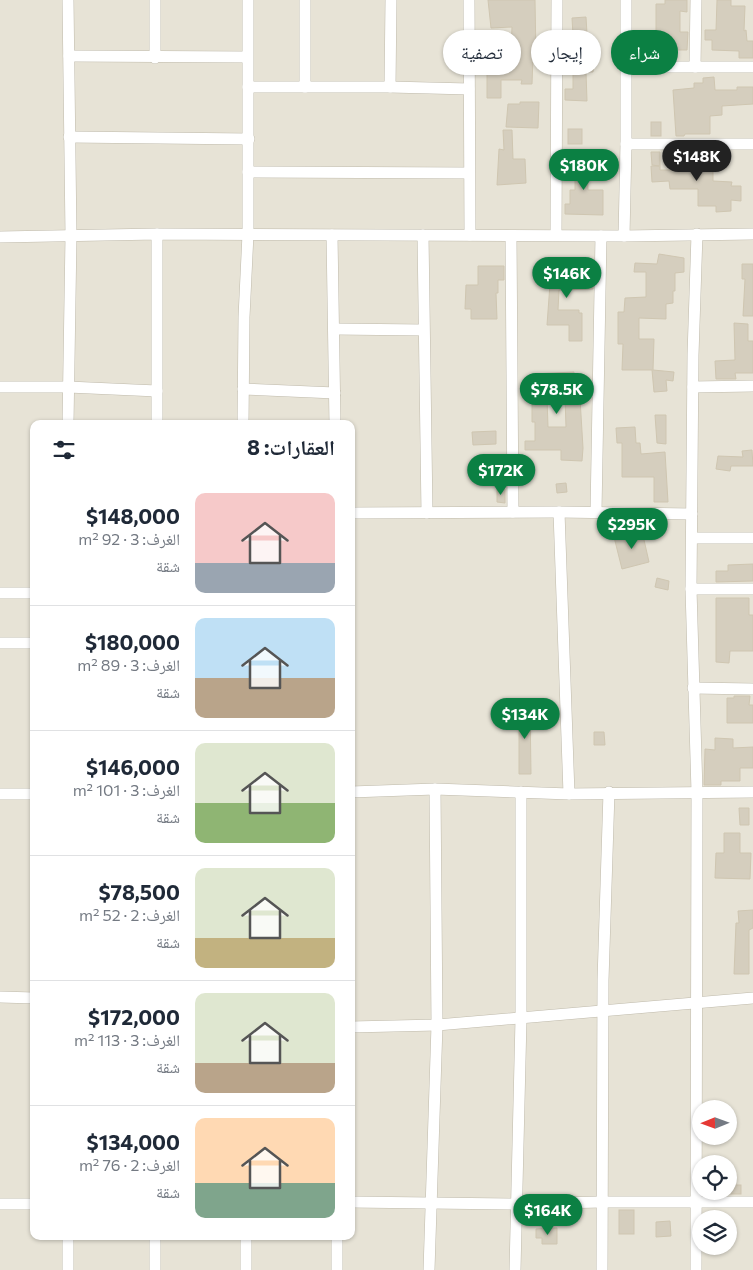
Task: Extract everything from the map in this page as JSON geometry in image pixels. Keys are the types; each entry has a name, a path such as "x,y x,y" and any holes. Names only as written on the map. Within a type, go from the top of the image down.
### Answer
{"street":[{"path":"68,0 71,236 68,420"},
{"path":"155,0 155,58"},
{"path":"243,420 244,317 248,234 248,0"},
{"path":"305,0 305,87"},
{"path":"390,87 391,0"},
{"path":"469,0 470,235"},
{"path":"556,235 557,0"},
{"path":"626,0 626,30"},
{"path":"695,67 696,0"},
{"path":"68,56 155,58 247,57"},
{"path":"678,67 753,67"},
{"path":"624,236 626,75"},
{"path":"248,88 390,87 469,89"},
{"path":"69,137 249,139"},
{"path":"626,144 753,144"},
{"path":"248,172 470,173"},
{"path":"157,234 157,420"},
{"path":"0,237 157,234 511,236 753,234"},
{"path":"696,1270 696,792 691,589 693,538 692,387 697,234"},
{"path":"332,235 335,420"},
{"path":"423,235 427,513"},
{"path":"511,236 513,512"},
{"path":"596,512 601,236"},
{"path":"334,329 424,330"},
{"path":"692,387 753,386"},
{"path":"0,387 68,387 157,391"},
{"path":"243,389 335,393"},
{"path":"559,512 569,794"},
{"path":"355,513 596,512 692,514"},
{"path":"693,538 753,538"},
{"path":"691,589 753,589"},
{"path":"0,593 30,593"},
{"path":"0,643 30,643"},
{"path":"693,688 753,689"},
{"path":"355,792 435,790 569,794 609,792 753,792"},
{"path":"429,1270 437,1025 435,790"},
{"path":"515,1270 521,1018 521,792"},
{"path":"602,1270 601,1202 609,792"},
{"path":"0,794 30,794"},
{"path":"0,997 30,998"},
{"path":"355,1027 437,1025 753,998"},
{"path":"355,1202 516,1204 753,1202"},
{"path":"0,1204 30,1204"},
{"path":"68,1240 68,1270"},
{"path":"155,1240 155,1270"},
{"path":"246,1240 246,1270"},
{"path":"337,1240 337,1270"}],"shaded area":[{"path":"0,0 753,0 753,1270 0,1270"}],"building":[{"path":"488,0 535,0 536,30 531,30 532,84 521,84 522,80 501,80 501,98 487,98 487,75 521,75 521,30 512,30 512,27 491,28"},
{"path":"665,0 687,0 687,12 680,11 680,32 688,32 687,50 678,50 678,30 656,30 656,4 665,4"},
{"path":"717,0 731,0 731,6 745,6 744,31 746,30 747,41 753,41 753,58 739,58 739,51 712,50 712,40 705,40 705,30 716,30"},
{"path":"586,17 587,30 573,30 572,18"},
{"path":"573,75 586,75 587,101 565,100 565,89 573,89"},
{"path":"714,77 715,90 737,90 737,87 753,87 753,104 722,106 722,115 710,116 710,134 676,136 673,90 694,88 694,83 703,83 703,78"},
{"path":"520,102 539,102 538,128 506,127 508,104 520,104"},
{"path":"651,122 661,122 661,136 651,136"},
{"path":"568,129 582,129 582,144 568,144"},
{"path":"503,130 512,130 513,159 525,159 526,183 497,185 499,149 504,150"},
{"path":"575,150 587,151 588,190 603,190 603,215 565,214 565,204 570,204 570,190 575,190"},
{"path":"651,152 660,152 660,170 678,170 677,152 687,152 687,159 712,162 713,181 732,182 731,186 741,186 741,201 731,200 731,211 716,212 716,206 698,206 698,189 670,189 669,181 652,182 651,166 659,166 652,165"},
{"path":"659,254 684,258 684,272 675,273 673,303 666,304 666,319 639,318 639,339 654,339 653,370 674,372 673,381 666,380 667,391 654,392 652,370 622,370 623,344 618,344 618,312 624,312 625,298 646,297 646,272 634,272 635,263 657,264"},
{"path":"742,264 753,264 753,316 743,316 745,279 742,279"},
{"path":"478,266 504,266 504,280 498,280 498,293 496,293 497,319 471,319 471,309 465,309 466,285 478,285"},
{"path":"593,271 593,289 559,290 558,310 579,310 579,313 582,313 582,341 569,341 569,325 547,325 550,284 541,284 541,273"},
{"path":"734,323 748,324 748,341 753,341 753,373 735,373 736,379 716,379 715,361 735,360"},
{"path":"574,372 574,382 579,382 582,461 561,460 561,450 525,450 525,441 535,441 535,422 532,422 532,400 534,400 533,374","holes":["547,398 565,398 566,427 548,427"]},
{"path":"655,415 666,415 666,444 657,443"},
{"path":"635,427 636,443 640,443 641,454 665,452 668,502 654,502 654,477 622,477 622,443 617,443 616,428"},
{"path":"496,431 496,444 473,445 472,432"},
{"path":"752,450 753,466 731,466 730,471 716,469 718,456 743,457 742,451"},
{"path":"566,483 567,492 557,493 556,484"},
{"path":"497,489 505,489 505,503 497,502"},
{"path":"642,531 649,562 622,569 614,537"},
{"path":"753,564 753,581 716,582 716,571 728,571 728,565"},
{"path":"657,578 669,581 668,590 655,587"},
{"path":"716,598 749,598 749,615 753,615 753,651 730,651 729,663 716,662"},
{"path":"734,696 750,696 749,705 753,705 753,723 727,723 727,698 734,698"},
{"path":"519,705 530,705 531,774 519,774"},
{"path":"594,732 604,732 605,745 594,745"},
{"path":"715,738 733,739 733,748 753,747 753,768 740,768 740,781 721,781 721,785 704,785 705,749 715,750"},
{"path":"739,808 749,808 749,825 740,825"},
{"path":"724,833 740,833 740,853 751,853 750,879 715,878 716,853 724,853"},
{"path":"753,910 753,928 749,930 749,974 734,974 736,923 739,923 738,911"},
{"path":"737,1185 741,1185 741,1194 737,1194"},
{"path":"619,1210 634,1210 634,1234 619,1234"},
{"path":"670,1221 671,1236 656,1237 656,1222"},
{"path":"557,1228 557,1244 542,1244 542,1238 536,1238 536,1229"}]}
